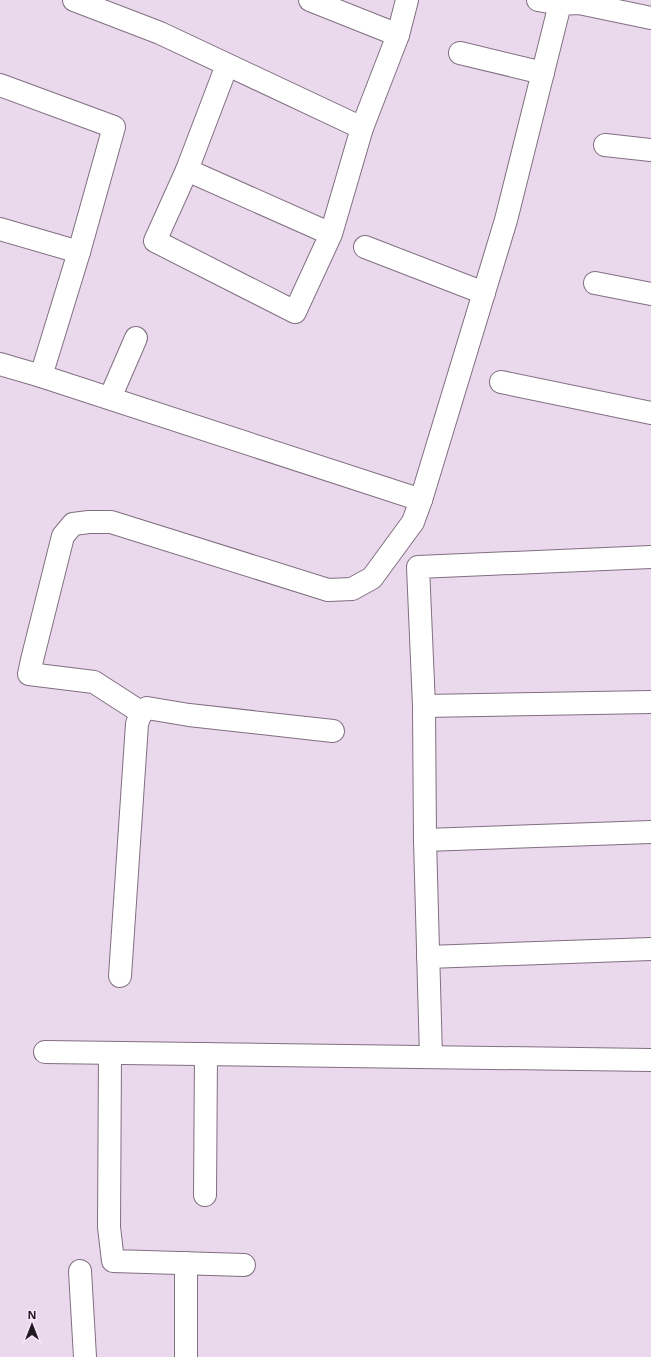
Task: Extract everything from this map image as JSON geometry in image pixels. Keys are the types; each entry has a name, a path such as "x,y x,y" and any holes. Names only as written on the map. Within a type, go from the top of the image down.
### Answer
{"street":[{"path":"74,0 160,33 362,128"},
{"path":"310,0 398,35"},
{"path":"226,65 187,170 155,241 295,312 331,234 362,128 398,35 407,0"},
{"path":"538,0 573,2 651,18"},
{"path":"142,713 94,682 29,674 63,536 73,524 111,522 328,590 352,589 372,578 413,522 421,500 506,220 543,73 573,2"},
{"path":"460,53 543,73"},
{"path":"0,85 114,128 79,252 41,376"},
{"path":"605,146 651,150"},
{"path":"187,170 331,234"},
{"path":"0,229 79,252"},
{"path":"366,247 484,293"},
{"path":"595,283 651,294"},
{"path":"110,398 136,338"},
{"path":"0,364 110,398 421,500"},
{"path":"501,382 651,413"},
{"path":"431,1057 425,840 424,706 418,567 651,557"},
{"path":"424,706 651,702"},
{"path":"120,976 137,724 140,715 147,708 188,715 333,731"},
{"path":"425,840 651,832"},
{"path":"428,957 651,949"},
{"path":"45,1052 651,1060"},
{"path":"110,1053 109,1227 113,1261 244,1266"},
{"path":"205,1195 206,1054"},
{"path":"186,1263 186,1357"},
{"path":"80,1271 85,1357"}]}
